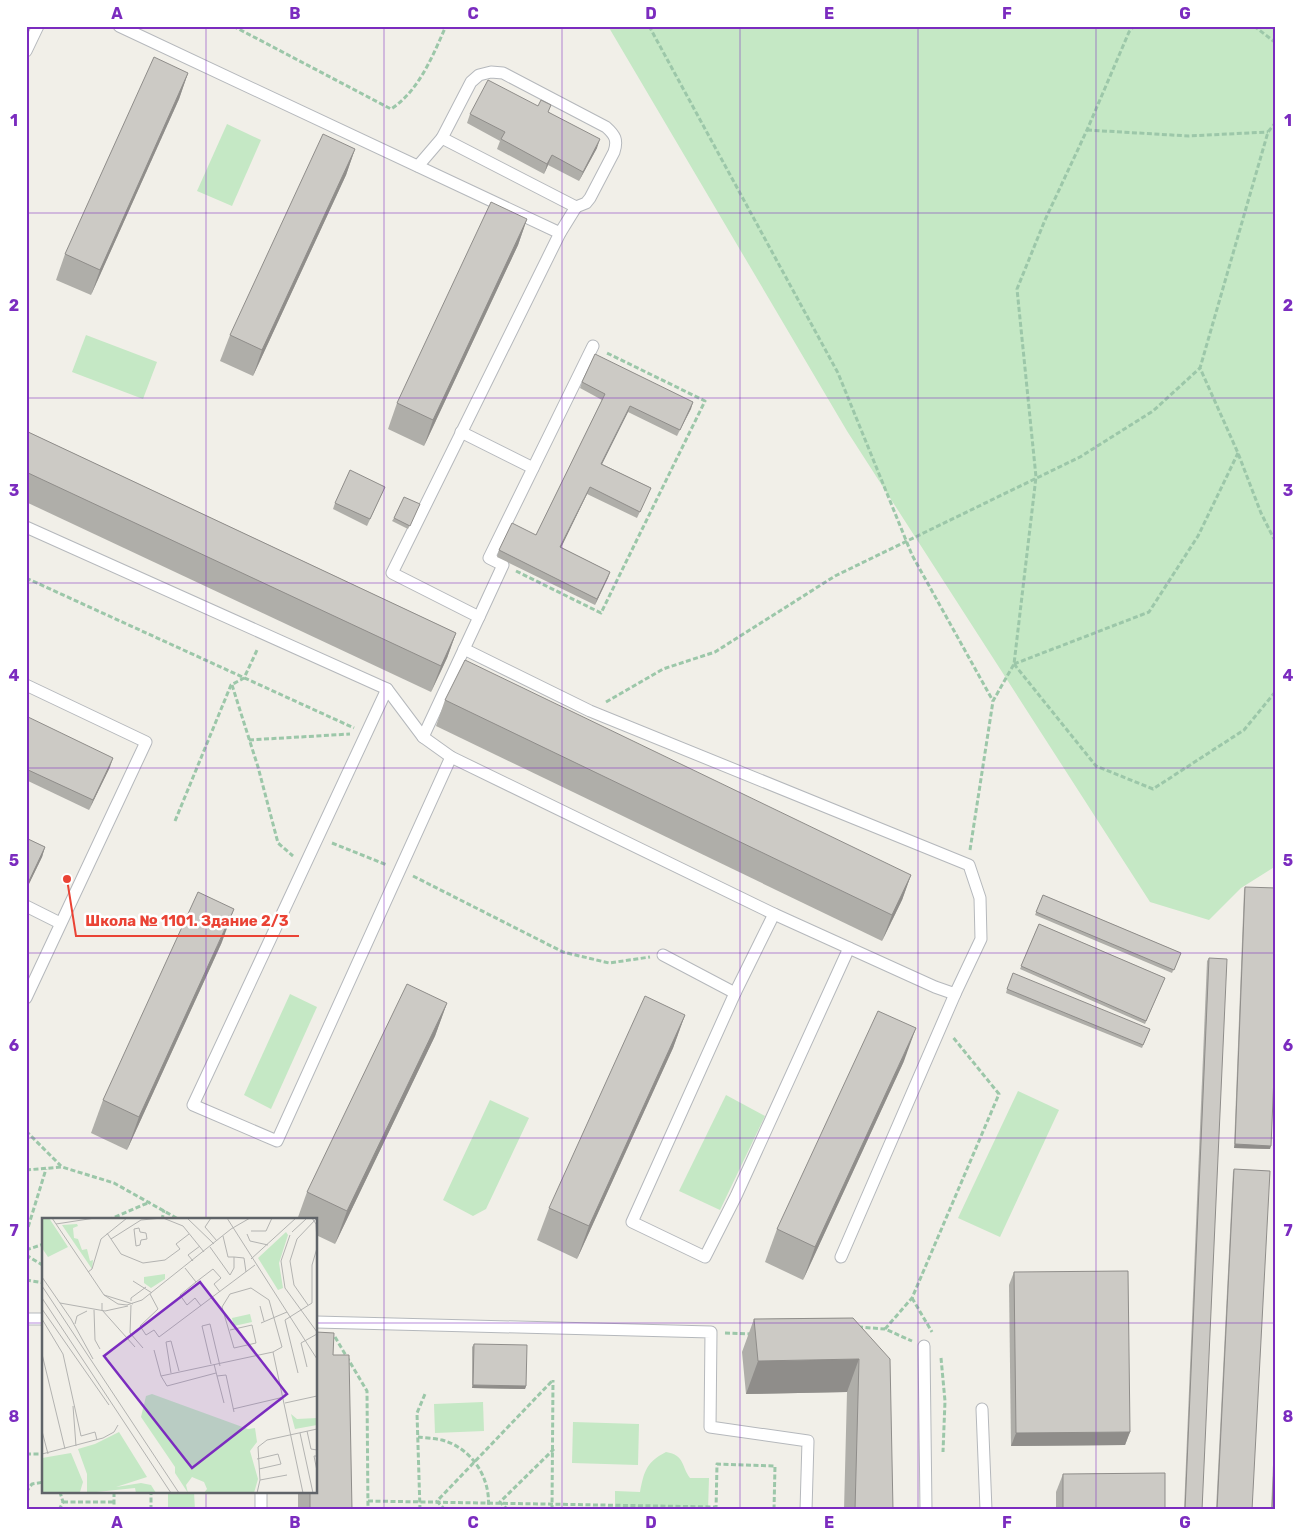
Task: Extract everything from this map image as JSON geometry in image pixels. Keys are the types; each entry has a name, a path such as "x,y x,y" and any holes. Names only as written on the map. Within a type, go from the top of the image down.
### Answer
{"lane":[{"path":"26,51 38,26"},
{"path":"119,26 560,233"},
{"path":"418,166 442,138 471,82 479,75 491,72 503,73 606,127 614,135 616,144 614,152 590,198 586,203 576,207 560,233 392,573 479,617"},
{"path":"442,138 576,207"},
{"path":"423,737 503,565 489,558 593,346"},
{"path":"461,432 533,468"},
{"path":"26,527 387,688 423,737 451,757 774,914 955,994"},
{"path":"464,649 590,711 969,865 980,898 981,939 955,994 841,1258"},
{"path":"26,685 146,742 26,998"},
{"path":"387,688 193,1105 278,1141 451,757"},
{"path":"26,906 60,922"},
{"path":"774,914 735,993 632,1222 706,1257 736,1196 849,948"},
{"path":"663,955 735,993"},
{"path":"26,1319 42,1319"},
{"path":"321,1322 711,1332 710,1427 808,1441 806,1510"},
{"path":"924,1346 926,1510"},
{"path":"982,1409 986,1510"},
{"path":"260,1510 261,1494"}],"path":[{"path":"233,26 391,109 403,101 428,64 446,26"},
{"path":"648,26 838,373 906,541 992,701"},
{"path":"969,865 992,701 1014,664 1036,477 1017,289 1044,220 1087,130 1129,32 1134,26"},
{"path":"1254,26 1276,43"},
{"path":"590,711 663,668 715,652 835,576 1080,457 1153,411 1200,368 1268,132 1276,122"},
{"path":"1087,130 1189,136 1268,132"},
{"path":"503,565 601,613 705,401 593,346"},
{"path":"1200,368 1238,453 1260,513 1276,543"},
{"path":"1014,664 1149,612 1198,536 1238,453"},
{"path":"26,578 366,733"},
{"path":"175,821 231,685 244,678 264,634"},
{"path":"1014,664 1096,766 1153,789 1244,730 1276,691"},
{"path":"231,685 250,740 278,843 304,866"},
{"path":"250,740 366,733"},
{"path":"318,838 400,870 564,952 609,963 663,955"},
{"path":"886,1329 912,1298 999,1094 942,1024"},
{"path":"26,1132 62,1167"},
{"path":"26,1170 62,1167 114,1183 177,1218"},
{"path":"26,1234 46,1169"},
{"path":"113,1218 150,1202"},
{"path":"162,1218 164,1210"},
{"path":"26,1250 42,1245"},
{"path":"26,1255 42,1265"},
{"path":"26,1280 42,1282"},
{"path":"321,1322 367,1391 368,1510"},
{"path":"851,1329 858,1327 886,1329 924,1346"},
{"path":"711,1332 760,1334"},
{"path":"437,1501 553,1380 554,1449 552,1510"},
{"path":"420,1510 417,1413 425,1394"},
{"path":"418,1437 442,1440 460,1448 475,1461 485,1479 489,1502 488,1510"},
{"path":"500,1502 554,1449"},
{"path":"26,1454 42,1454"},
{"path":"368,1501 552,1503 716,1508 717,1464 776,1466 774,1510"},
{"path":"26,1492 32,1484 42,1482"},
{"path":"59,1510 63,1502 61,1494"},
{"path":"114,1494 114,1510"},
{"path":"151,1494 151,1510"},
{"path":"437,1501 445,1510"},
{"path":"63,1502 114,1502"},
{"path":"500,1502 508,1510"}],"green space":[{"path":"608,26 1276,26 1276,866 1241,888 1209,920 1150,902 847,431"},
{"path":"227,124 261,140 232,206 197,191"},
{"path":"86,335 157,362 143,399 72,372"},
{"path":"290,994 317,1007 271,1109 244,1095"},
{"path":"1018,1091 1059,1110 1000,1237 958,1218"},
{"path":"726,1095 765,1116 720,1210 679,1191"},
{"path":"490,1100 529,1118 486,1209 473,1216 443,1200"},
{"path":"483,1402 484,1431 435,1433 434,1404"},
{"path":"573,1422 639,1424 638,1465 572,1463"},
{"path":"666,1452 680,1458 690,1478 709,1478 708,1510 615,1510 615,1491 640,1492 647,1468 654,1460"},
{"path":"168,1494 194,1494 195,1510 168,1510"}],"building":[{"path":"154,57 188,73 100,270 65,254"},
{"path":"488,80 538,106 541,100 551,105 548,112 600,139 583,172 552,155 547,164 501,139 505,132 470,114"},
{"path":"323,134 355,149 262,350 230,335"},
{"path":"491,202 527,219 433,420 397,403"},
{"path":"595,354 693,402 680,430 630,406 601,464 651,488 640,512 590,487 560,547 610,572 597,599 499,550 512,523 536,535 605,394 582,382"},
{"path":"26,431 456,633 441,666 26,472"},
{"path":"350,470 385,487 370,519 335,503"},
{"path":"404,497 420,504 410,526 394,518"},
{"path":"465,660 911,875 892,915 445,700"},
{"path":"26,716 113,758 93,800 26,769"},
{"path":"26,838 45,847 29,881 26,879"},
{"path":"1245,887 1276,888 1276,1029 1271,1146 1235,1144"},
{"path":"198,892 234,909 139,1117 103,1100"},
{"path":"1043,895 1181,953 1174,970 1036,912"},
{"path":"1039,924 1165,978 1146,1021 1021,966"},
{"path":"1209,958 1227,959 1202,1510 1185,1510"},
{"path":"1013,973 1150,1029 1143,1045 1007,989"},
{"path":"407,984 447,1003 347,1211 307,1192"},
{"path":"645,996 685,1015 589,1226 549,1208"},
{"path":"878,1011 916,1028 815,1247 777,1229"},
{"path":"1234,1169 1270,1171 1252,1510 1217,1510"},
{"path":"1128,1271 1130,1432 1016,1433 1014,1272"},
{"path":"853,1318 890,1359 893,1510 855,1510 859,1359 758,1361 754,1319"},
{"path":"318,1332 334,1333 333,1355 349,1355 352,1510 310,1510 310,1494 318,1494"},
{"path":"474,1344 527,1345 526,1386 473,1385"},
{"path":"1276,1419 1276,1510 1272,1510"},
{"path":"1165,1473 1165,1510 1063,1510 1063,1474"}],"place":[{"name":"Школа № 1101. Здание 2/3","path":"67,879"}]}
